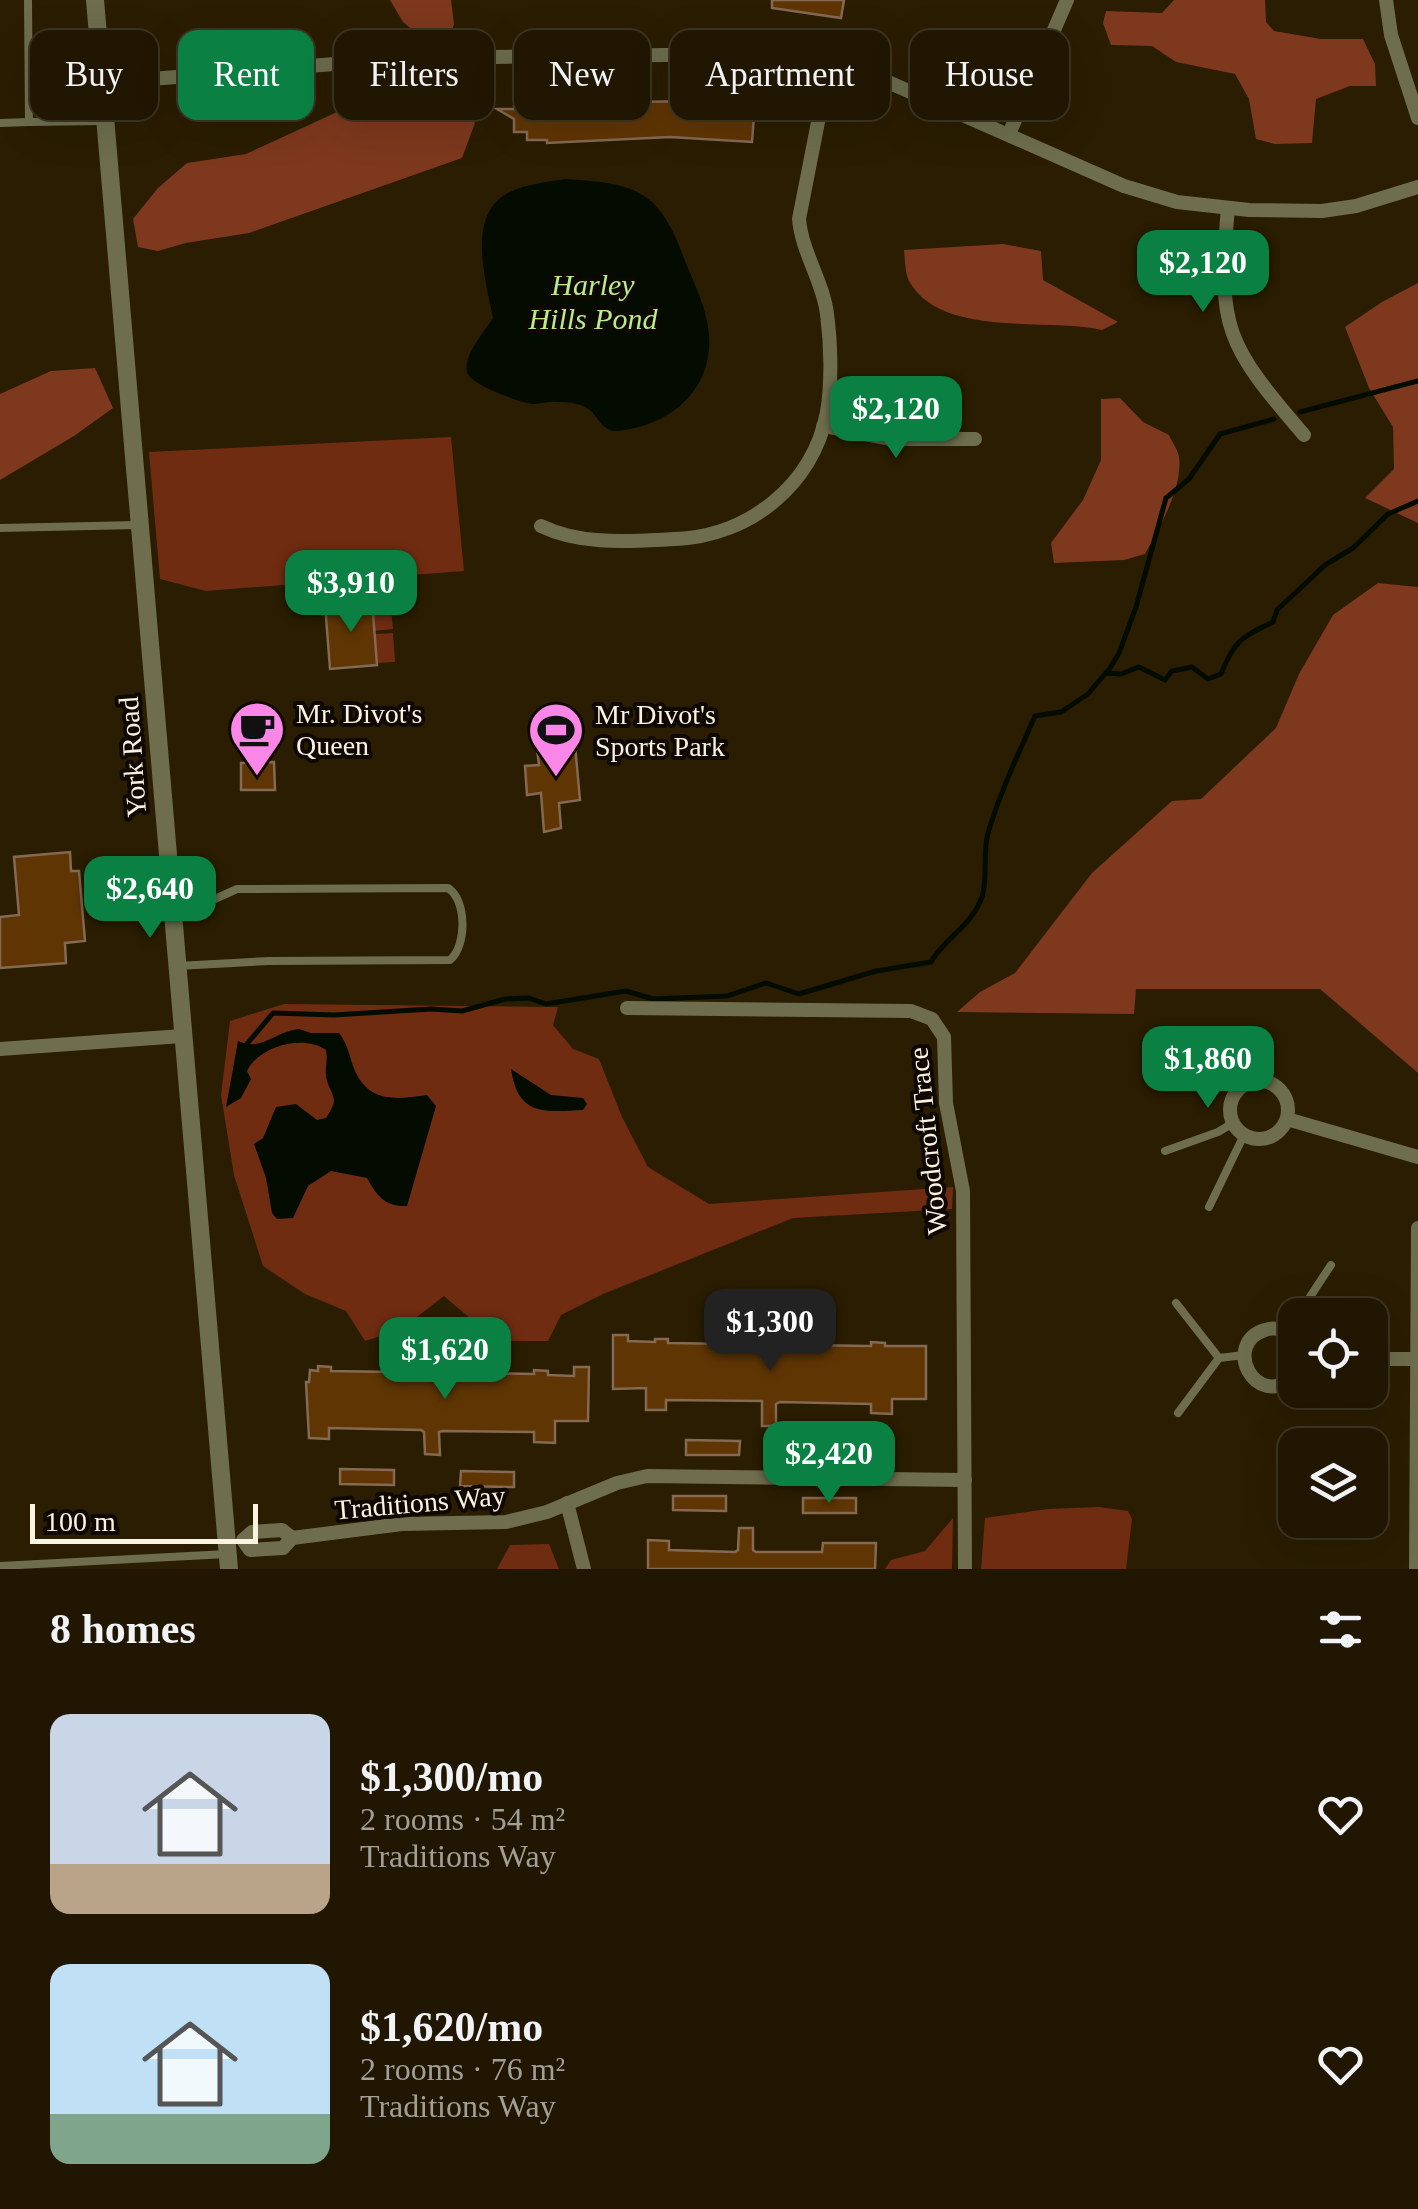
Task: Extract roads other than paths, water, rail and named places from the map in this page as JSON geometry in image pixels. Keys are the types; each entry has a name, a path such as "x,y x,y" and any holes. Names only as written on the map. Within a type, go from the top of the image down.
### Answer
{"street":[{"name":"York Road","path":"95,0 98,30"},
{"path":"1009,134 1068,0"},
{"path":"1386,0 1391,35 1418,118"},
{"path":"158,78 438,56 670,54"},
{"path":"890,84 1138,192 1195,205 1275,212 1339,210 1418,187"},
{"path":"541,526 580,540 688,538 730,528 771,506 806,466 828,403 827,314 803,244 799,219 819,120"},
{"name":"York Road","path":"105,121 182,1036 232,1551"},
{"path":"1228,208 1224,291 1231,335 1250,371 1304,435"},
{"path":"823,426 890,439 975,439"},
{"name":"Woodcroft Trace","path":"627,1008 911,1011 937,1024 944,1038 946,1103 963,1191 964,1569"},
{"path":"0,1049 182,1036"},
{"path":"1267,1082 1282,1092 1288,1119 1277,1134 1252,1139 1233,1123 1230,1104 1248,1083 1267,1082"},
{"path":"1288,1119 1418,1157"},
{"path":"1417,1563 1418,1228"},
{"path":"1278,1328 1259,1332 1244,1356 1249,1373 1263,1385 1278,1386"},
{"path":"1388,1359 1417,1359"},
{"name":"Traditions Way","path":"232,1551 252,1532 282,1530 292,1538 402,1524 488,1525 526,1518 617,1483 647,1476 965,1480"},
{"path":"566,1503 584,1569"}],"lane":[{"path":"28,0 29,122"},
{"path":"0,123 105,121"},
{"path":"0,528 141,524"},
{"path":"172,918 237,889 448,888 460,902 461,943 458,954 450,960 176,966"},
{"path":"1165,1151 1233,1123"},
{"path":"1209,1207 1244,1135"},
{"path":"1311,1298 1331,1265"},
{"path":"1176,1302 1219,1358"},
{"path":"1178,1414 1219,1358 1244,1356"},
{"path":"0,1566 40,1567 232,1551"},
{"path":"166,1557 167,1569"}],"water":[{"name":"Harley Hills Pond","path":"565,179 625,187 652,202 673,231 705,311 709,348 701,378 684,402 645,425 611,430 580,405 518,400 486,388 467,372 471,351 493,318 483,267 487,215 510,192"},
{"path":"299,1029 339,1033 355,1071 368,1089 395,1098 427,1095 436,1106 407,1206 382,1199 367,1178 331,1171 308,1186 293,1218 277,1219 272,1213 266,1178 254,1144 263,1138 276,1107 296,1104 317,1120 326,1118 334,1097 326,1077 326,1050 306,1043 271,1049 247,1071 251,1079 241,1098 226,1107 238,1041 261,1043"},
{"path":"511,1069 551,1095 583,1098 587,1104 583,1110 535,1108 520,1096"}],"waterway":[{"path":"1300,412 1418,381"},
{"path":"246,1045 273,1013 462,1011 505,999 529,998 546,1004 626,991 653,999 727,996 766,983 799,994 876,971 931,962 980,902 988,833 1035,716 1061,712 1088,694 1119,653 1166,498 1189,479 1220,434 1274,419"},
{"path":"1106,673 1121,674 1139,667 1165,680 1172,671 1192,667 1208,679 1221,674 1240,641 1273,622 1277,610 1325,565 1353,548 1388,514 1418,501"}],"place":[{"name":"Mr. Divot's Queen","path":"257,778"},
{"name":"Mr Divot's Sports Park","path":"556,779"}]}
